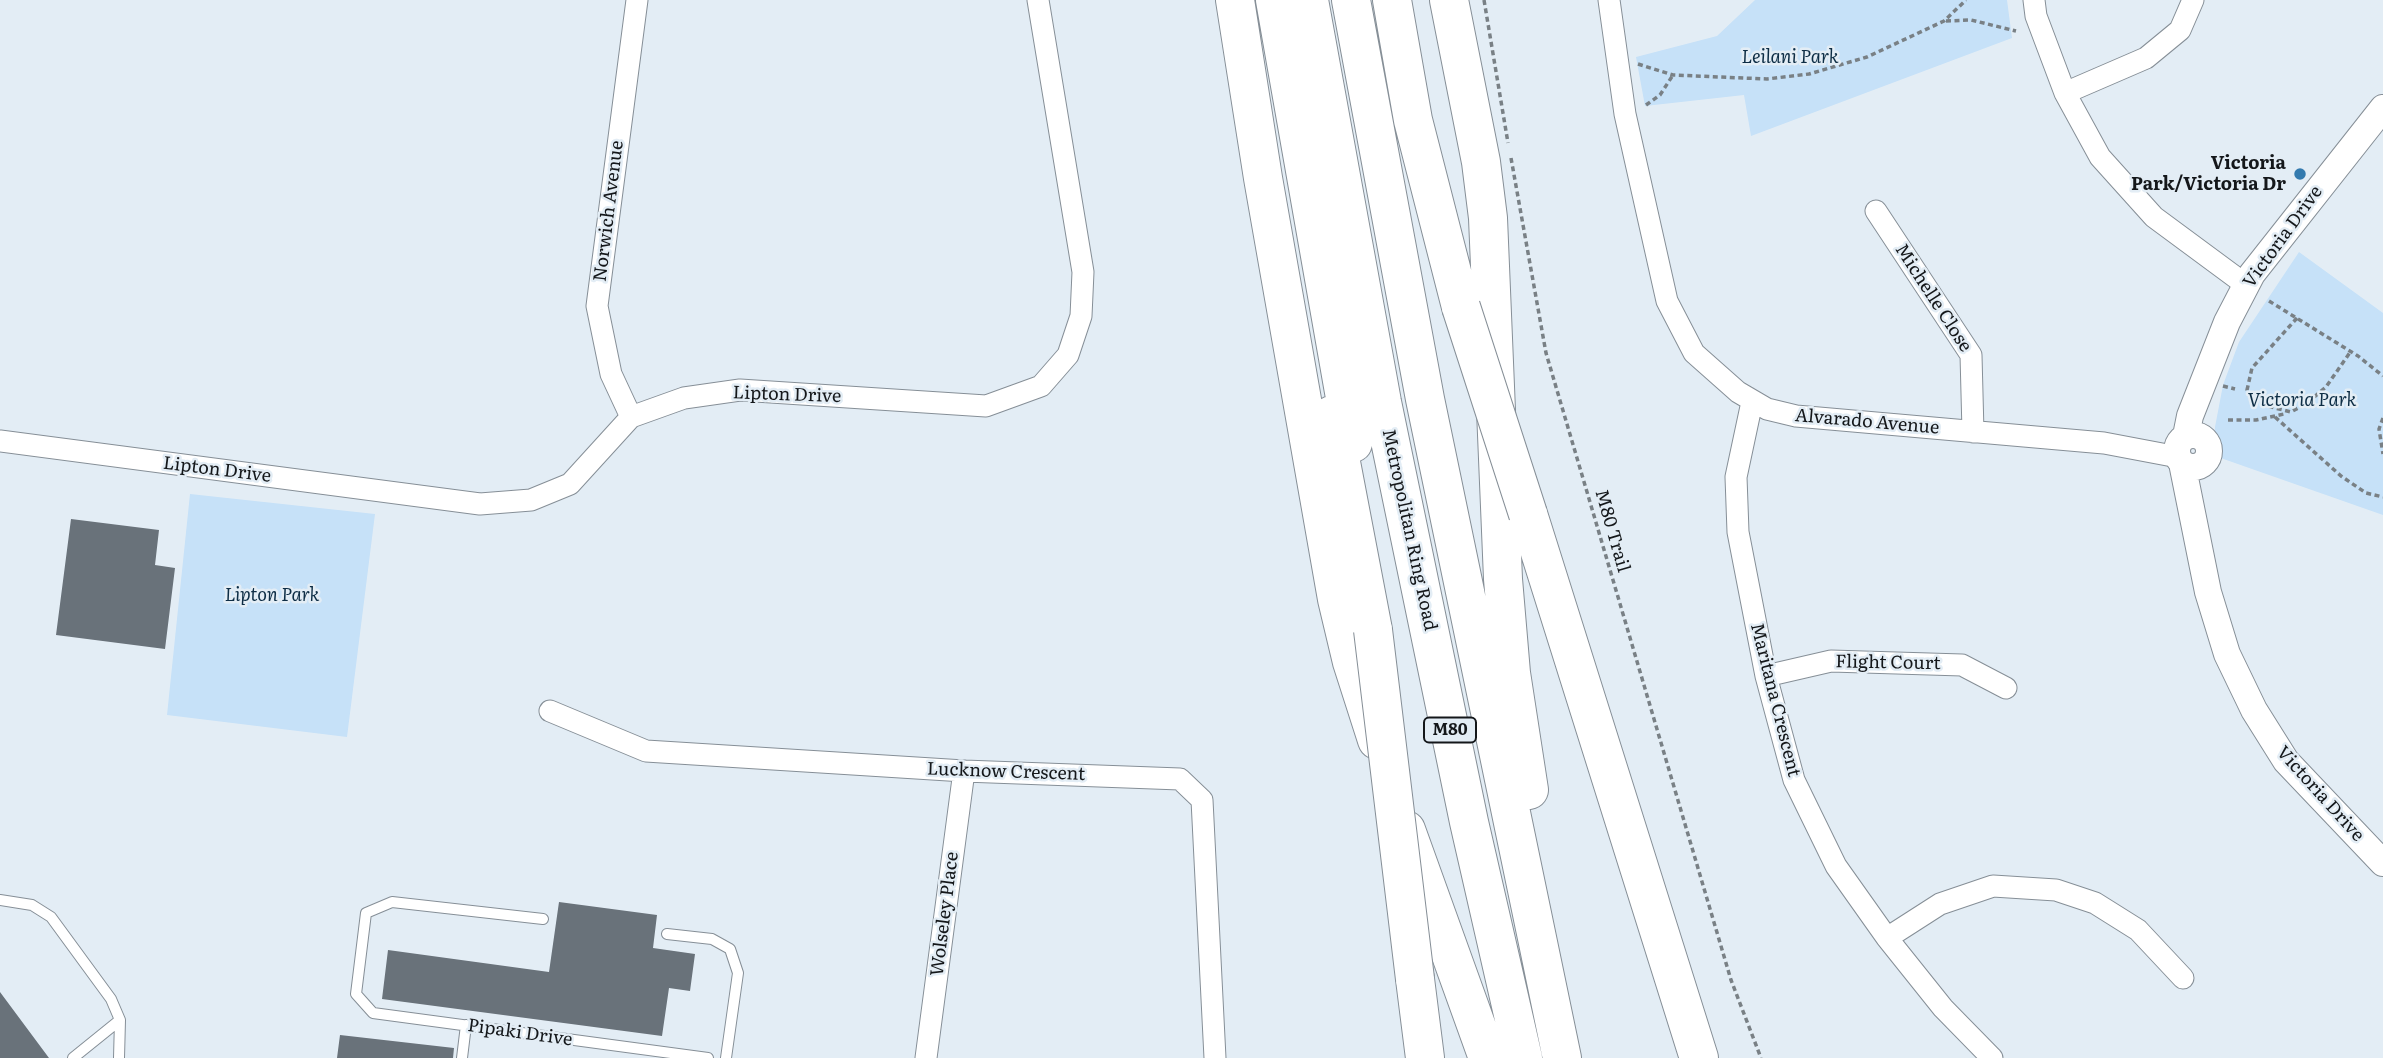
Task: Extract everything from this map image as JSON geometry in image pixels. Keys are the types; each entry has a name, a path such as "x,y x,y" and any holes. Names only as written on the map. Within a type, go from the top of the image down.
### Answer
{"highway":[{"path":"1235,0 1263,178 1349,649 1418,866 1488,1058"},
{"path":"1256,0 1373,629"},
{"path":"1275,0 1354,445 1373,629 1425,1058"},
{"name":"Metropolitan Ring Road","path":"1309,0 1382,402 1469,822 1523,1058"},
{"name":"M80","path":"1351,0 1431,426 1562,1058"},
{"path":"1392,0 1416,132 1461,307 1699,1058"},
{"path":"1449,0 1481,162 1488,218 1500,529 1511,673 1553,925 1570,1058"}],"street":[{"name":"Norwich Avenue","path":"631,417 611,374 597,306 637,0"},
{"name":"Lipton Drive","path":"0,442 480,504 531,499 570,484 631,417 684,398 740,390 986,406 1041,386 1068,355 1081,316 1083,272 1038,0"},
{"name":"Alvarado Avenue","path":"1609,0 1625,114 1667,301 1694,353 1760,406 1796,416 2189,450"},
{"path":"2034,0 2036,16 2065,93 2100,157 2154,216 2222,270 2249,279"},
{"path":"2065,93 2146,58 2180,30 2193,0"},
{"name":"Victoria Drive","path":"2383,108 2249,279 2227,322 2206,381 2189,450 2196,524 2208,592 2223,641 2254,710 2286,761 2383,863"},
{"name":"Michelle Close","path":"1876,211 1971,355 1973,432"},
{"name":"Maritana Crescent","path":"1760,406 1743,447 1736,477 1738,532 1766,676 1794,780 1836,866 1887,939 1943,1008 1992,1058"},
{"name":"Flight Court","path":"1766,676 1831,661 1962,665 2006,688"},
{"name":"Lucknow Crescent","path":"550,711 646,751 964,771 1180,779 1202,800 1215,1058"},
{"name":"Wolseley Place","path":"926,1058 964,771"},
{"path":"1887,939 1940,904 1993,886 2056,890 2095,903 2138,930 2183,978"}],"lane":[{"path":"0,900 32,905 51,917 111,999 120,1020 119,1058"},
{"name":"Pipaki Drive","path":"543,919 392,902 366,913 356,994 373,1013 708,1058"},
{"path":"667,934 712,939 730,948 738,973 726,1058"},
{"path":"73,1058 120,1020"},
{"path":"463,1058 466,1025"}],"path":[{"name":"M80 Trail","path":"1484,0 1546,353 1727,967 1761,1058"},
{"path":"1638,64 1673,75 1767,79 1810,74 1867,57 1944,21 1966,0"},
{"path":"1944,21 1971,20 2016,31"},
{"path":"1646,105 1660,94 1673,75"},
{"path":"2269,301 2351,351 2383,376"},
{"path":"2291,412 2268,409 2251,399 2247,379 2265,351 2297,318"},
{"path":"2228,420 2274,417 2291,412 2326,387 2351,351"},
{"path":"2274,417 2341,476 2366,494 2383,497"},
{"path":"2383,418 2379,429 2383,454"}],"green space":[{"name":"Leilani Park","path":"1755,0 2007,0 2012,38 1751,136 1744,95 1645,106 1636,57 1717,36"},
{"name":"Victoria Park","path":"2299,252 2383,313 2383,515 2215,456 2215,427 2223,385 2239,342"},
{"name":"Lipton Park","path":"190,494 375,514 347,737 167,715"}],"building":[{"path":"71,519 159,530 155,565 175,568 165,649 56,635"},
{"path":"559,902 657,915 653,948 695,954 690,991 669,988 662,1036 382,999 388,950 549,972"},
{"path":"0,992 49,1058 0,1058"},
{"path":"340,1035 454,1048 453,1058 337,1058"}],"place":[{"name":"Victoria Park/Victoria Dr","path":"2300,174"}]}
